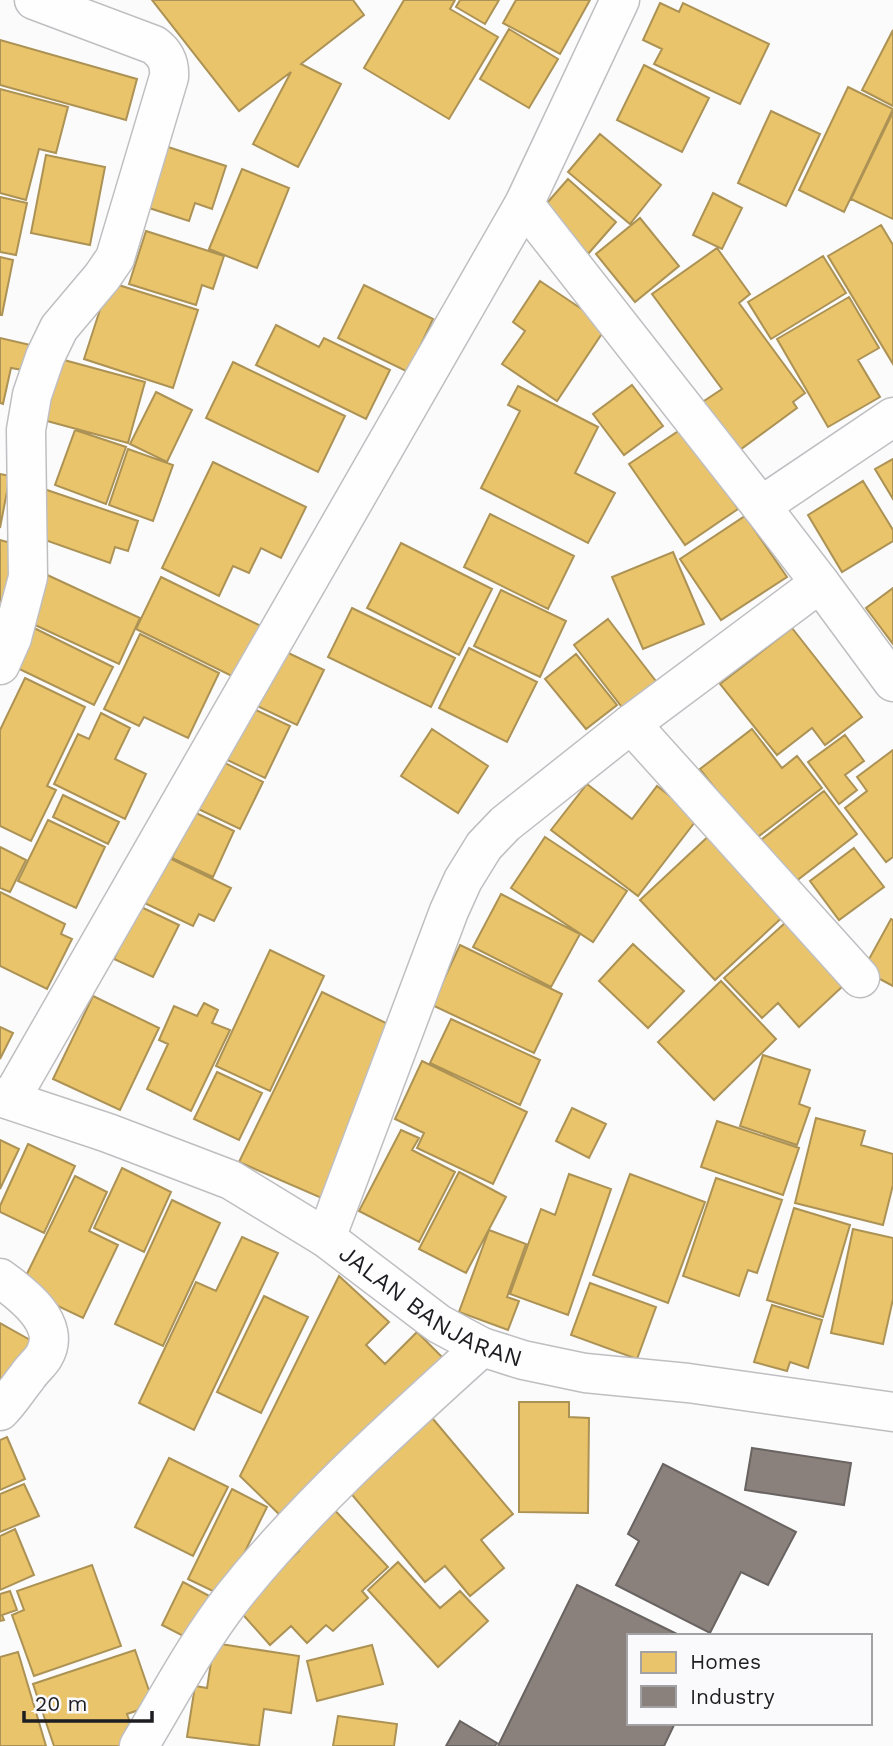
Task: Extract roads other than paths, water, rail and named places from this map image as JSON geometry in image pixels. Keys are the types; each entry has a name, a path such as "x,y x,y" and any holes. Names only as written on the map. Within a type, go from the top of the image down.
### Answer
{"street":[{"path":"0,665 12,638 28,577 26,438 32,395 45,357 59,328 115,258 169,78 167,58 154,45 34,0"},
{"path":"5,1098 524,204 620,0"},
{"path":"524,204 761,506 893,682"},
{"path":"761,506 893,417"},
{"path":"326,1238 432,955 463,880 484,846 505,824 631,724 820,583"},
{"path":"631,724 860,978"},
{"name":"JALAN BANJARAN","path":"5,1098 108,1133 231,1180 326,1238 439,1324 482,1347 523,1360 585,1373 688,1383 893,1412"},
{"path":"0,1278 21,1293 41,1316 50,1340 44,1356 0,1411"},
{"path":"139,1746 211,1628 232,1598 279,1543 330,1488 482,1347"}]}
